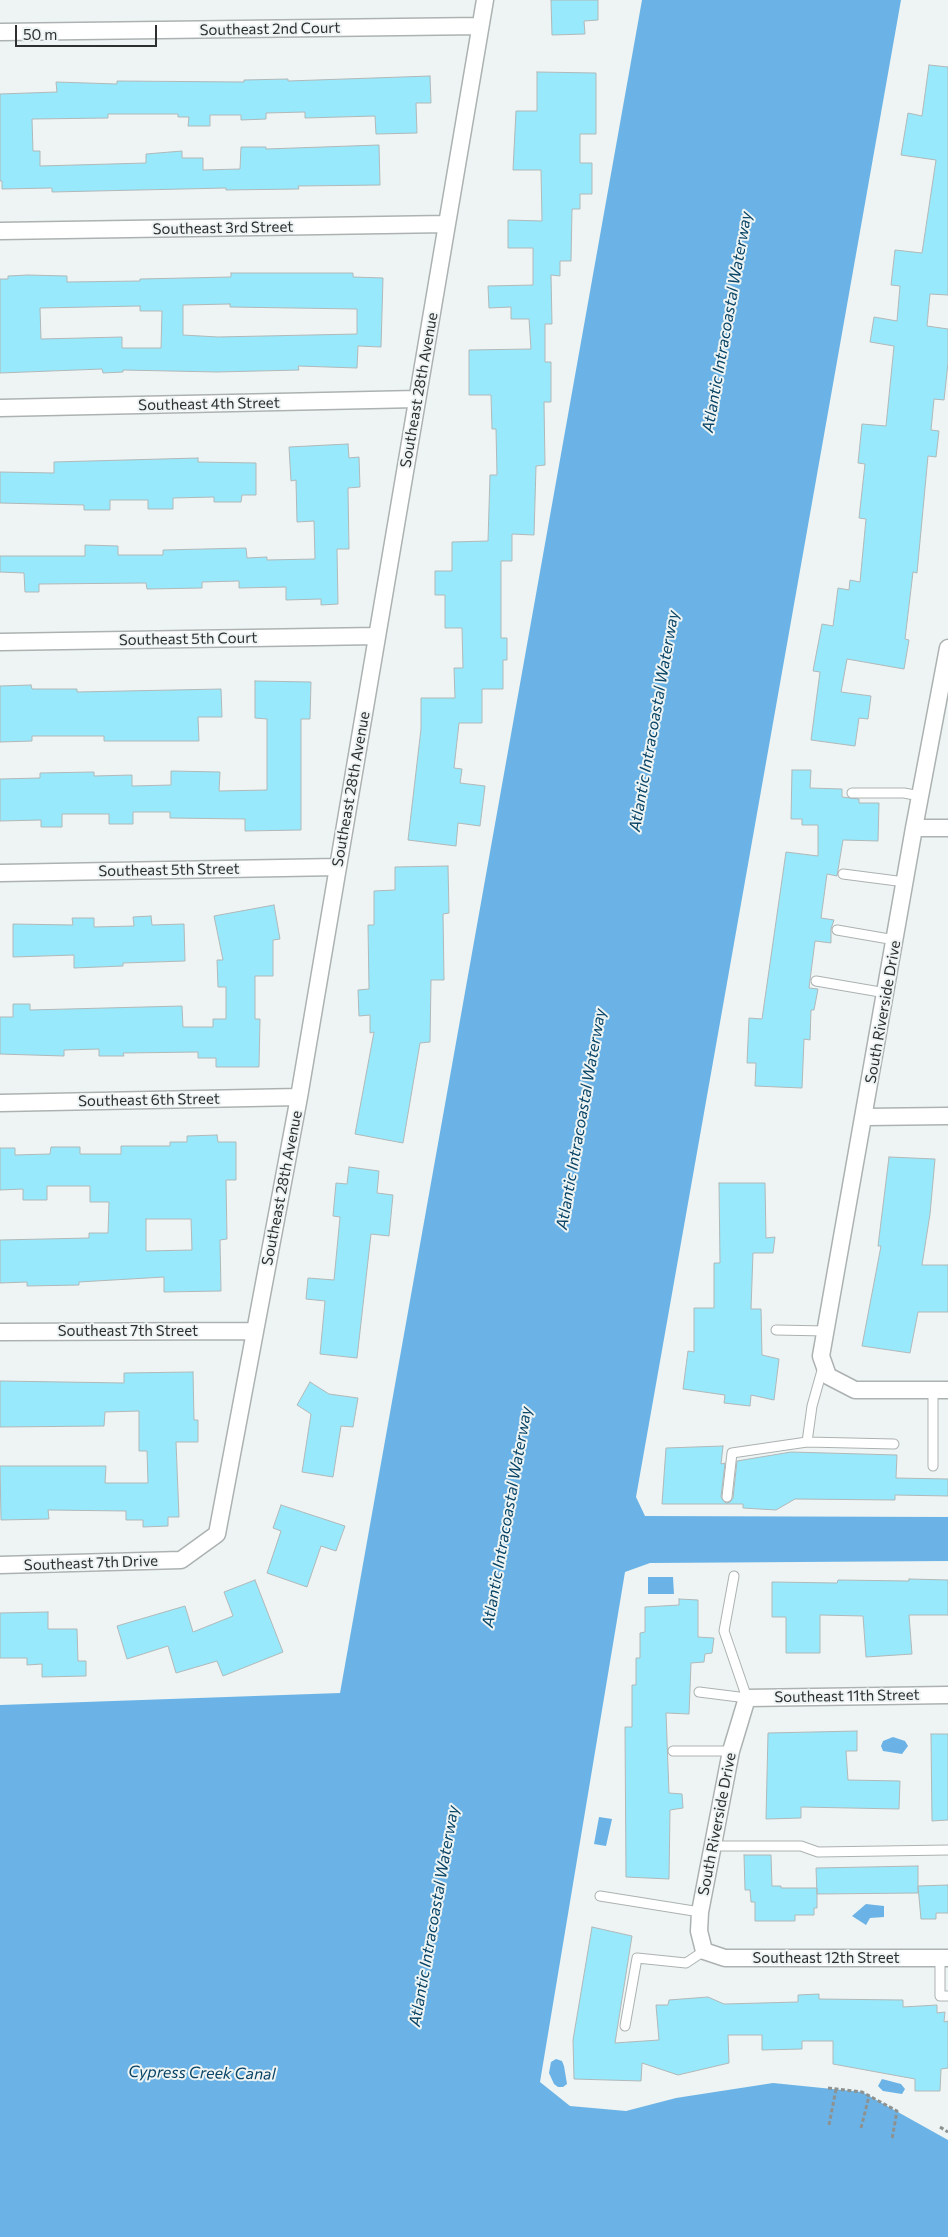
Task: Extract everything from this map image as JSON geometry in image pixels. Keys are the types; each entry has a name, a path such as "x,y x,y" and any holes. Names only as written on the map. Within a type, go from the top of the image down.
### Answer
{"street":[{"name":"Southeast 28th Avenue","path":"182,1560 217,1534 298,1097 484,0"},
{"name":"Southeast 2nd Court","path":"0,32 480,26"},
{"name":"Southeast 3rd Street","path":"0,231 447,224"},
{"name":"Southeast 4th Street","path":"0,408 417,399"},
{"name":"Southeast 5th Court","path":"0,642 377,636"},
{"name":"South Riverside Drive","path":"826,1370 821,1356 865,1117 914,828 948,648"},
{"path":"914,828 948,828"},
{"name":"Southeast 5th Street","path":"0,873 338,866"},
{"name":"Southeast 6th Street","path":"0,1103 298,1097"},
{"path":"865,1117 948,1116"},
{"name":"Southeast 7th Street","path":"0,1332 255,1330"},
{"path":"826,1370 855,1390 940,1390"},
{"name":"Southeast 7th Drive","path":"0,1565 182,1560"},
{"name":"Southeast 11th Street","path":"747,1698 948,1695"},
{"name":"South Riverside Drive","path":"704,1951 699,1931 700,1912 731,1751 747,1698"},
{"name":"Southeast 12th Street","path":"704,1951 725,1958 944,1958"}],"lane":[{"path":"852,794 904,793 920,796"},
{"path":"843,874 905,882"},
{"path":"837,930 895,940"},
{"path":"816,981 886,994"},
{"path":"776,1330 826,1332"},
{"path":"807,1442 812,1406 826,1370"},
{"path":"933,1466 940,1390"},
{"path":"727,1497 732,1453 807,1442 894,1444"},
{"path":"699,1692 747,1698 724,1631 734,1576"},
{"path":"673,1751 731,1751"},
{"path":"714,1846 801,1846 818,1852 948,1850"},
{"path":"600,1896 700,1912"},
{"path":"625,2026 637,1958 686,1963 704,1951"},
{"path":"944,1958 940,1996 948,1996"}],"path":[{"path":"828,2088 862,2092 897,2111 892,2139"},
{"path":"829,2125 836,2089"},
{"path":"860,2128 869,2096"},
{"path":"940,2127 948,2132"}],"water":[{"path":"642,0 901,0 636,1497 645,1516 948,1517 948,1561 650,1563 625,1572 540,2082 570,2106 626,2111 676,2098 773,2083 862,2092 948,2140 948,2237 0,2237 0,1705 340,1693"},
{"path":"648,1577 673,1577 674,1594 648,1594"},
{"path":"893,1737 905,1741 908,1746 902,1754 883,1751 881,1746 883,1741"},
{"path":"599,1817 612,1819 606,1846 594,1844"},
{"path":"866,1904 884,1906 884,1917 870,1918 866,1925 852,1916"},
{"path":"556,2059 562,2061 564,2066 567,2084 563,2087 558,2087 554,2084 549,2073 551,2062"},
{"path":"882,2079 901,2084 905,2089 902,2094 883,2091 878,2086"}],"building":[{"path":"551,0 598,0 598,20 584,21 585,34 552,35"},
{"path":"929,65 948,67 948,295 930,294 927,326 948,329 948,363 944,400 934,399 931,430 939,431 936,457 928,456 917,573 913,572 905,639 909,640 904,669 847,659 841,692 871,696 868,719 859,718 855,746 811,740 820,672 813,671 822,624 833,626 838,588 849,590 850,580 860,582 866,519 859,518 865,464 858,463 862,424 886,426 894,346 870,342 874,317 897,321 900,286 891,285 895,250 922,253 936,160 901,155 908,113 922,116"},
{"path":"537,72 596,73 596,134 580,134 580,163 592,163 592,194 580,194 580,209 572,209 571,261 560,261 560,276 551,275 552,324 545,324 545,362 551,362 551,402 544,402 545,465 536,466 534,535 512,534 512,561 501,561 501,638 507,638 507,660 503,660 503,689 482,689 482,723 459,723 454,768 462,769 460,783 485,786 480,826 458,823 456,846 408,840 421,729 421,698 455,698 454,668 463,668 462,628 445,628 445,595 435,595 435,571 452,571 452,542 488,541 490,475 497,475 496,429 492,429 491,395 469,395 469,350 531,349 529,319 511,319 511,307 489,308 488,286 533,285 533,248 508,248 508,220 542,221 541,170 513,170 516,111 537,111"},
{"path":"430,76 431,103 416,103 417,133 376,134 375,116 305,118 305,112 266,113 266,119 241,120 241,115 210,115 210,126 188,126 189,117 178,117 178,114 108,114 108,118 32,119 33,151 40,151 40,166 146,163 146,154 182,151 182,158 203,158 203,170 240,169 241,147 266,147 266,149 379,145 380,185 298,186 299,189 226,190 226,188 52,192 52,188 2,189 2,181 0,181 0,94 57,92 56,82 117,84 117,81 244,82 244,80 288,79 288,81"},
{"path":"231,273 353,273 353,277 383,278 381,347 358,346 357,368 298,366 299,370 217,372 123,370 123,372 103,373 102,369 0,373 0,279 8,279 8,276 28,275 67,276 67,282 231,277","holes":["230,304 230,307 357,309 357,334 218,337 183,335 183,305","140,306 140,311 162,311 161,348 122,348 122,337 41,339 40,308"]},
{"path":"348,444 349,458 359,457 360,487 348,488 349,549 337,549 338,604 321,605 321,599 286,600 286,587 239,588 239,581 202,582 202,588 147,589 146,583 39,584 39,592 25,592 24,573 0,572 0,556 85,556 85,545 118,546 118,555 163,555 163,550 246,548 247,558 267,557 267,560 315,559 314,521 297,522 296,480 291,481 289,447"},
{"path":"198,458 198,462 256,463 256,495 242,495 241,502 214,502 214,497 173,498 173,509 148,509 148,500 110,500 110,510 84,510 84,505 0,503 0,472 54,473 54,462"},
{"path":"255,681 311,682 310,719 301,719 301,830 245,831 245,819 170,818 170,812 133,812 133,824 109,824 109,814 62,814 62,827 41,827 41,820 0,821 0,779 40,778 40,773 94,772 94,776 132,775 132,786 171,785 171,771 220,772 219,791 267,790 267,719 255,718"},
{"path":"31,685 32,689 77,689 77,692 221,689 222,717 198,717 199,741 104,741 104,736 32,736 32,741 0,742 0,686"},
{"path":"792,770 811,770 810,788 842,789 842,797 859,799 859,803 879,803 878,841 843,840 837,876 827,874 821,918 834,920 831,929 831,943 815,941 809,988 818,989 814,1010 811,1010 810,1040 804,1039 802,1088 755,1086 756,1063 747,1063 749,1018 762,1019 786,852 818,856 818,825 802,825 802,819 791,819"},
{"path":"448,866 449,913 443,914 444,980 431,980 430,1042 420,1043 403,1143 355,1134 374,1032 370,1033 370,1015 359,1016 358,990 369,989 368,925 374,925 374,891 395,890 395,867"},
{"path":"274,905 280,939 273,940 273,976 255,976 255,1019 260,1019 259,1067 216,1067 216,1058 198,1058 198,1052 123,1053 124,1056 99,1056 99,1049 64,1050 64,1056 0,1054 0,1017 13,1017 13,1004 30,1004 30,1010 182,1006 183,1027 213,1027 213,1019 226,1019 226,987 218,987 217,960 223,960 214,916"},
{"path":"151,916 152,925 184,924 185,961 123,963 123,966 74,968 74,955 13,957 13,924 73,925 72,918 94,918 94,927 134,926 133,917"},
{"path":"217,1135 218,1142 236,1142 236,1180 226,1180 227,1239 220,1240 221,1291 164,1292 164,1277 79,1282 79,1285 27,1286 27,1282 0,1283 0,1240 89,1238 89,1233 108,1233 109,1202 90,1202 90,1186 47,1186 47,1200 23,1200 23,1189 0,1190 0,1148 15,1148 15,1155 50,1154 51,1147 80,1147 80,1154 121,1154 121,1146 170,1146 170,1142 187,1142 187,1136","holes":["146,1219 191,1219 192,1250 146,1251"]},
{"path":"889,1157 935,1159 930,1214 922,1265 948,1265 948,1312 918,1312 910,1353 862,1346 881,1246 878,1246"},
{"path":"349,1167 379,1171 377,1193 393,1195 389,1236 371,1234 357,1358 320,1354 325,1301 306,1299 308,1278 334,1280 340,1217 333,1216 336,1183 347,1184"},
{"path":"719,1183 765,1183 766,1238 775,1237 773,1253 753,1253 751,1309 761,1309 762,1355 779,1359 774,1400 751,1395 750,1406 724,1403 725,1395 683,1389 688,1351 694,1352 694,1308 714,1308 714,1263 720,1263"},
{"path":"193,1372 194,1420 198,1420 198,1442 176,1442 179,1517 168,1517 168,1526 143,1527 143,1520 126,1520 126,1511 48,1510 49,1519 1,1520 0,1466 106,1466 105,1483 148,1483 147,1451 139,1451 139,1411 105,1412 104,1426 0,1427 0,1381 124,1383 124,1373"},
{"path":"310,1382 329,1394 358,1398 353,1427 341,1426 333,1477 302,1472 311,1414 297,1405"},
{"path":"723,1446 721,1464 725,1463 721,1497 726,1503 730,1502 733,1498 737,1461 791,1452 897,1455 896,1478 948,1479 948,1496 895,1495 895,1500 795,1499 776,1510 743,1508 743,1504 662,1504 666,1448"},
{"path":"281,1505 345,1526 336,1551 321,1546 307,1587 267,1573 281,1531 273,1528"},
{"path":"909,1579 948,1580 948,1615 909,1615 912,1654 866,1657 863,1616 820,1615 820,1653 786,1653 786,1617 772,1617 772,1582 837,1583 838,1580 909,1581"},
{"path":"255,1580 283,1652 223,1676 217,1661 176,1673 168,1646 127,1659 117,1626 185,1606 193,1632 233,1616 224,1592"},
{"path":"679,1599 698,1600 698,1637 714,1638 712,1653 705,1654 704,1662 691,1663 689,1714 666,1713 669,1793 682,1794 683,1808 670,1810 669,1879 626,1877 625,1727 632,1727 632,1685 636,1685 636,1658 640,1658 640,1633 645,1632 645,1607 679,1605"},
{"path":"48,1612 48,1629 77,1629 78,1661 86,1661 86,1676 42,1677 42,1664 27,1665 27,1658 0,1658 0,1613"},
{"path":"857,1731 857,1751 846,1751 848,1780 900,1781 899,1809 801,1807 801,1818 766,1819 768,1733"},
{"path":"931,1734 948,1734 948,1820 932,1821"},
{"path":"744,1855 771,1855 772,1886 781,1886 781,1888 817,1888 817,1908 814,1908 814,1915 795,1915 795,1921 755,1921 755,1902 751,1902 750,1890 745,1890"},
{"path":"918,1866 918,1893 817,1894 816,1868"},
{"path":"948,1885 948,1913 936,1913 936,1919 921,1919 918,1886"},
{"path":"592,1927 632,1936 615,2043 659,2040 656,2005 668,2005 669,2000 708,1997 724,2004 798,2002 798,1995 819,1994 819,1999 903,2000 903,2007 937,2005 937,2013 945,2012 944,2022 948,2021 948,2068 941,2069 940,2091 915,2091 915,2079 833,2064 833,2041 802,2041 802,2049 762,2050 762,2035 728,2035 729,2063 678,2075 642,2063 641,2081 574,2079 573,2040"}],"water label":[{"name":"Atlantic Intracoastal Waterway","path":"727,322"},
{"name":"Atlantic Intracoastal Waterway","path":"654,721"},
{"name":"Atlantic Intracoastal Waterway","path":"581,1119"},
{"name":"Atlantic Intracoastal Waterway","path":"507,1517"},
{"name":"Atlantic Intracoastal Waterway","path":"434,1916"},
{"name":"Cypress Creek Canal","path":"202,2073"}]}
